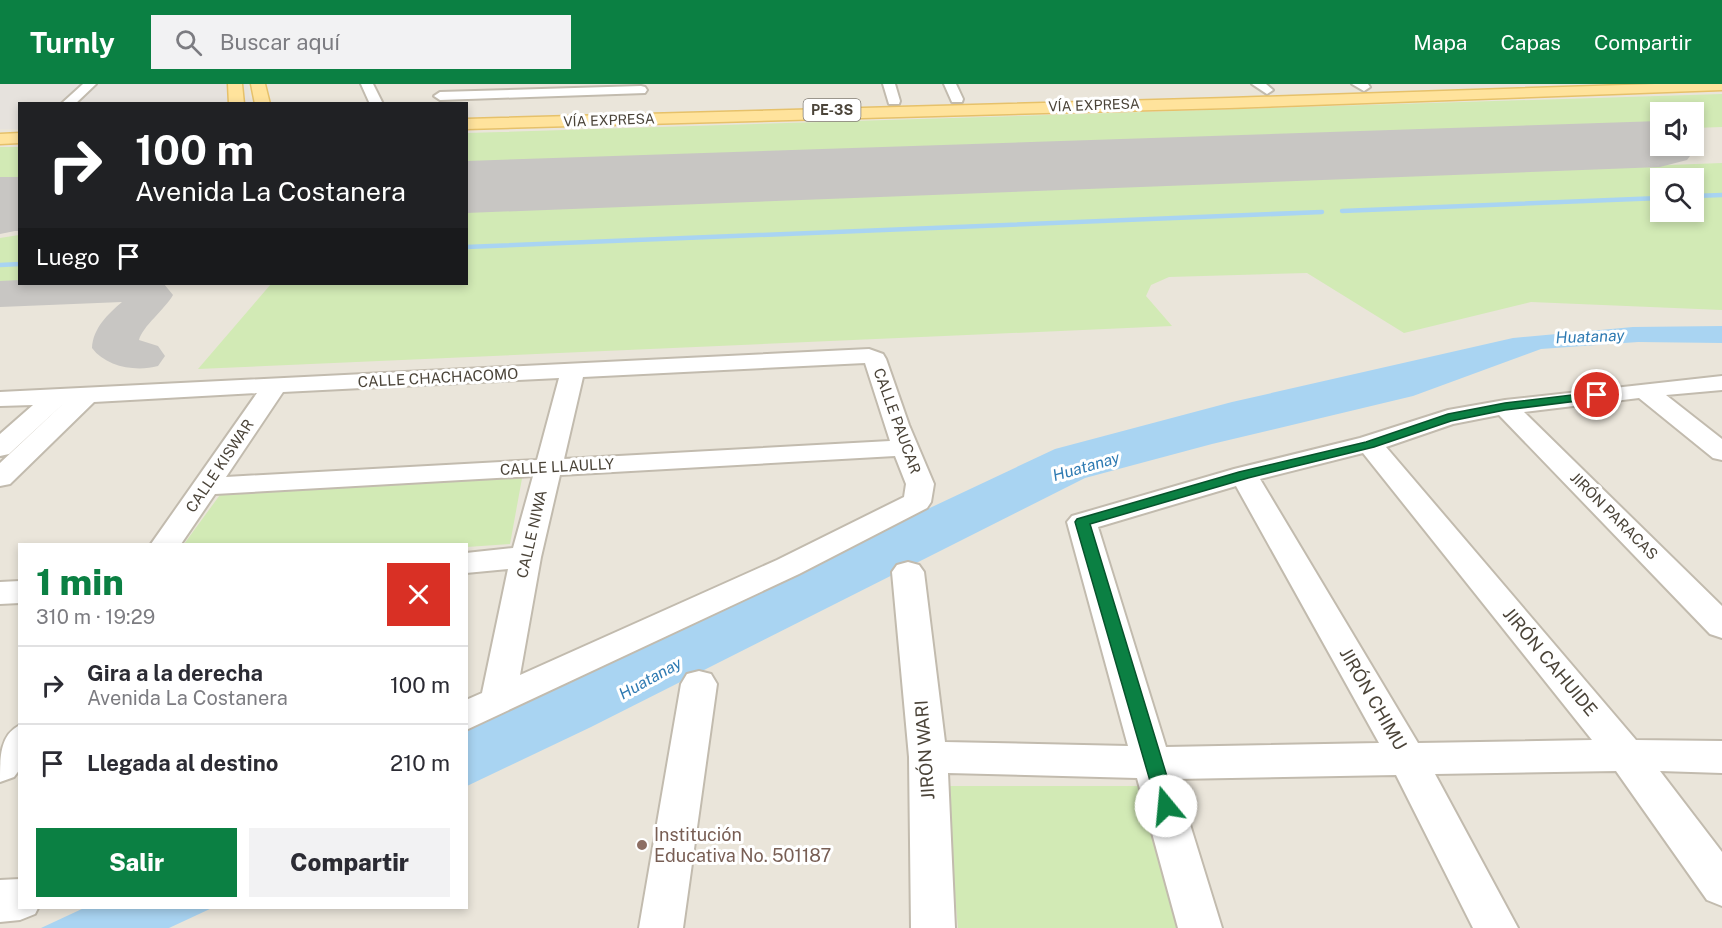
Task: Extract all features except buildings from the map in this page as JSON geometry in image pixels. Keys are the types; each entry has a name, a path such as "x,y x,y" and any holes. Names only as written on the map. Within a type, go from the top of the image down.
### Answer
{"main road":[{"path":"234,84 237,102"},
{"path":"258,84 262,102"},
{"name":"VÍA EXPRESA","path":"1238,96 1262,87 1453,84"},
{"name":"VÍA EXPRESA","path":"468,119 1238,96 1551,84"},
{"path":"1645,88 1671,84"},
{"name":"VÍA EXPRESA","path":"1484,87 1671,84"},
{"name":"VÍA EXPRESA","path":"1238,96 1530,92 1722,86"},
{"path":"1484,87 1530,92"},
{"name":"VÍA EXPRESA","path":"796,109 894,101 957,99 1199,97"},
{"name":"VÍA EXPRESA","path":"468,119 1199,97"},
{"path":"796,109 838,108"},
{"path":"653,113 693,112"}],"street":[{"path":"69,102 90,84"},
{"path":"367,84 375,102"},
{"path":"437,100 449,84"},
{"path":"889,84 894,101"},
{"path":"950,84 957,99"},
{"path":"437,100 641,90"},
{"name":"CALLE CHACHACOMO","path":"0,399 869,356 875,359"},
{"name":"CALLE PAUCAR","path":"498,700 788,567 917,502 920,484 896,425 875,359"},
{"name":"CALLE NIWA","path":"498,700 526,556 573,370"},
{"path":"1200,928 1082,522 1244,475 1370,444 1448,418 1505,407 1722,383"},
{"name":"CALLE KISWAR","path":"167,543 274,387"},
{"path":"1644,390 1722,452"},
{"path":"0,478 87,395"},
{"path":"0,448 56,397"},
{"name":"JIRÓN PARACAS","path":"1505,407 1722,626"},
{"name":"JIRÓN CAHUIDE","path":"1370,444 1626,754 1722,886"},
{"name":"CALLE LLAULLY","path":"208,486 906,448"},
{"name":"JIRÓN CHIMU","path":"1244,475 1408,760 1496,928"},
{"path":"468,563 526,556"},
{"name":"JIRÓN WARI","path":"908,572 928,757 933,928"},
{"path":"0,593 18,592"},
{"path":"661,928 699,684"},
{"path":"468,715 498,700"},
{"path":"0,766 18,743"},
{"path":"928,757 1153,763 1408,760 1626,754 1722,757"},
{"path":"0,902 18,899"}],"shaded area":[{"path":"0,84 1722,84 1722,928 0,928"},
{"path":"0,84 247,84 251,102 18,102 18,129 0,129"}],"green space":[{"path":"1722,94 1722,127 1704,128 1704,102 1650,102 1650,129 468,170 468,133"},
{"path":"0,147 18,147 18,186 0,187"},
{"path":"1722,163 1722,310 1531,302 1404,333 1307,273 1169,277 1151,285 1146,296 1172,326 198,369 270,285 468,285 468,211"},
{"path":"18,235 18,285 26,285 0,286 0,238"},
{"path":"523,473 510,544 468,547 468,543 185,543 225,488"},
{"path":"945,786 1140,786 1178,928 958,928"}],"water":[{"name":"Huatanay","path":"1722,326 1722,343 1638,342 1541,349 1413,396 1212,444 1085,478 591,727 468,786 468,726 1055,449 1232,402 1513,338 1633,327"},
{"path":"82,909 210,909 169,928 41,928"}],"waterway":[{"path":"1704,196 1722,195"},
{"path":"1342,211 1650,198"},
{"path":"468,247 1322,212"},
{"path":"0,265 18,264"}],"taxiway":[{"path":"0,223 18,219"},
{"path":"0,294 144,288 152,295 121,328 116,341 116,348 141,356"}],"runway":[{"path":"468,187 1650,144"},
{"path":"0,204 18,204"}],"place":[{"name":"Institución Educativa No. 501187","path":"642,845"}],"route":[{"path":"1166,806 1082,522 1244,475 1370,444 1448,418 1505,407 1597,395"}]}
